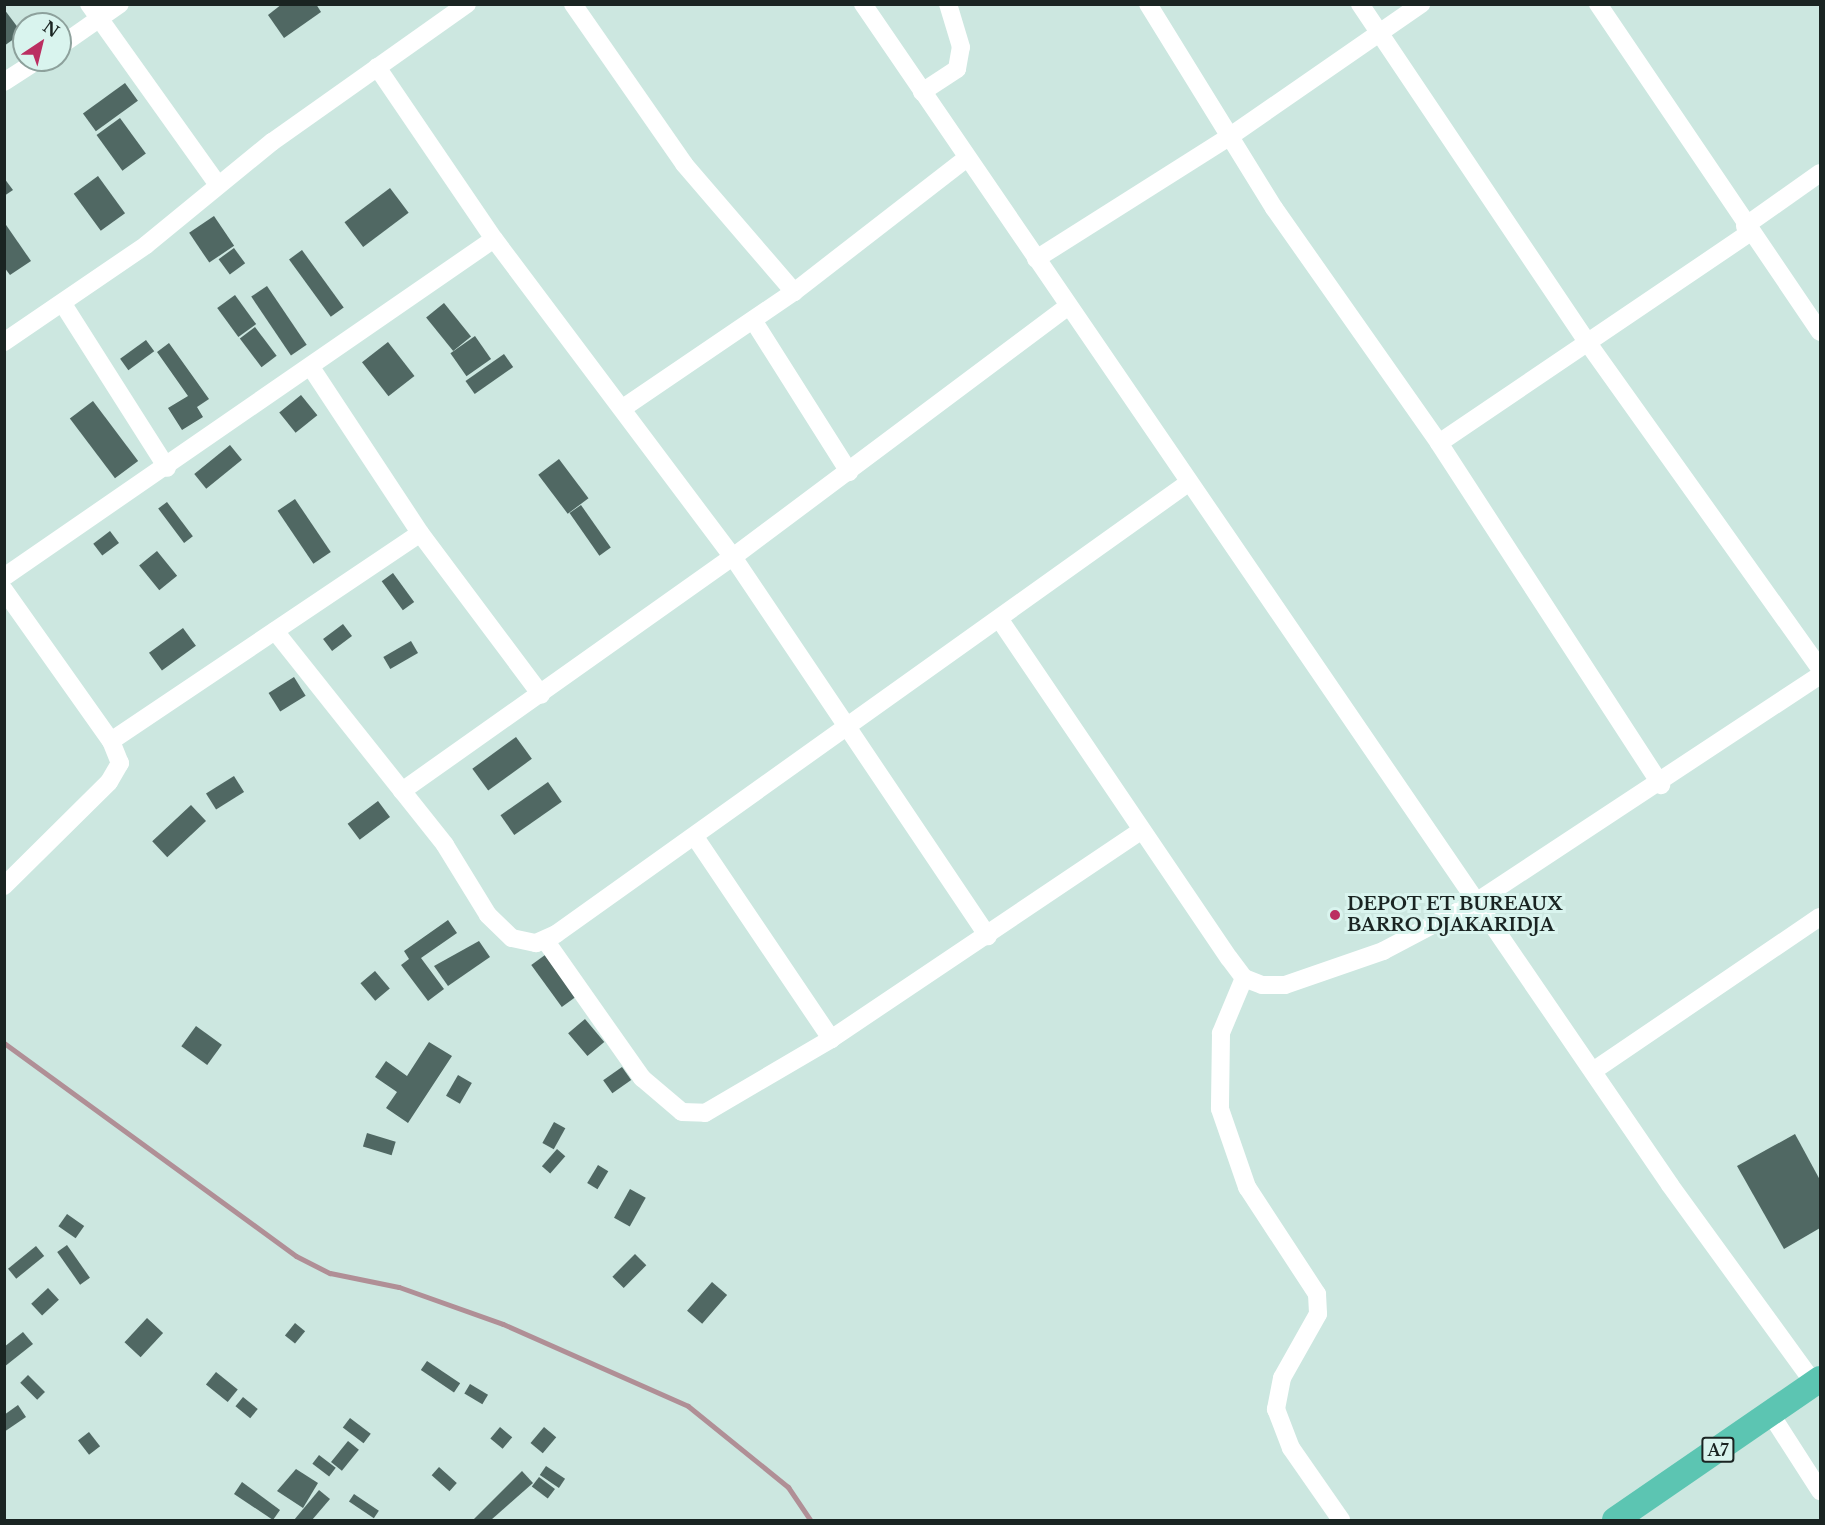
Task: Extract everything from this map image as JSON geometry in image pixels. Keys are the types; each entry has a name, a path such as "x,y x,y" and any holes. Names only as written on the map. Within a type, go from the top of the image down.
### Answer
{"highway":[{"name":"A7","path":"1615,1521 1817,1381"}],"street":[{"path":"89,4 218,186"},
{"path":"72,38 120,4"},
{"path":"4,342 63,304 377,67 467,4"},
{"path":"573,4 684,164 794,292"},
{"path":"863,4 1036,259 1066,308 1593,1071 1817,1381"},
{"path":"922,93 957,69 961,47 948,4"},
{"path":"1148,4 1229,137 1438,443 1661,785"},
{"path":"1360,4 1585,339 1821,668"},
{"path":"1036,259 1229,137 1421,4"},
{"path":"1598,4 1747,230 1821,332"},
{"path":"377,67 494,239 733,556 852,726 988,936"},
{"path":"4,82 19,72"},
{"path":"623,408 794,292 967,158"},
{"path":"1438,443 1585,339 1747,230 1821,173"},
{"path":"4,577 312,369 494,239"},
{"path":"63,304 167,468"},
{"path":"402,790 541,695 849,472 1066,308"},
{"path":"753,320 849,472"},
{"path":"312,369 420,533 541,695"},
{"path":"275,631 402,790 502,932 525,943 545,940 852,726 1188,483"},
{"path":"111,741 420,533"},
{"path":"4,590 111,741 119,757 116,774 4,886"},
{"path":"1000,620 1140,831 1244,978 1285,985 1383,951 1476,902 1661,785 1821,675"},
{"path":"545,940 642,1078 682,1112 718,1109 831,1039 988,936 1140,831"},
{"path":"694,837 831,1039"},
{"path":"1593,1071 1821,917"},
{"path":"1244,978 1221,1033 1220,1109 1247,1187 1317,1294 1318,1314 1282,1378 1276,1409 1291,1448 1341,1521"},
{"path":"1770,1413 1821,1491"}],"building":[{"path":"282,4 316,4 321,12 284,38 268,15"},
{"path":"4,9 12,20 12,40 4,46"},
{"path":"125,83 138,101 96,131 83,114"},
{"path":"120,118 146,154 122,171 97,135"},
{"path":"98,176 125,213 101,231 74,194"},
{"path":"4,178 13,190 4,196"},
{"path":"390,188 409,213 363,247 344,222"},
{"path":"214,216 234,246 209,263 189,233"},
{"path":"4,222 31,261 10,275 4,267"},
{"path":"234,248 245,263 230,275 219,259"},
{"path":"302,250 344,307 331,317 289,259"},
{"path":"267,286 307,345 291,355 251,297"},
{"path":"235,295 256,324 238,337 217,308"},
{"path":"444,303 471,336 453,351 426,317"},
{"path":"255,327 277,356 261,367 240,338"},
{"path":"475,336 491,359 466,376 450,353"},
{"path":"146,340 154,351 128,370 120,359"},
{"path":"388,342 414,376 388,396 362,362"},
{"path":"169,343 209,399 197,407 203,417 182,430 168,408 188,396 157,352"},
{"path":"504,354 513,367 475,394 465,381"},
{"path":"301,395 317,415 296,433 279,413"},
{"path":"93,401 138,461 115,478 70,418"},
{"path":"230,445 242,460 206,489 194,474"},
{"path":"559,459 588,498 568,514 538,475"},
{"path":"295,499 331,552 313,564 278,511"},
{"path":"167,502 193,536 184,543 158,509"},
{"path":"581,505 611,548 599,556 570,513"},
{"path":"110,531 119,543 102,556 93,544"},
{"path":"157,551 177,576 159,590 139,565"},
{"path":"393,573 414,602 403,610 382,581"},
{"path":"343,624 352,636 332,651 323,639"},
{"path":"183,628 196,646 162,670 149,653"},
{"path":"411,641 418,653 390,669 383,657"},
{"path":"294,677 306,696 280,712 269,693"},
{"path":"516,737 532,759 488,791 472,769"},
{"path":"234,776 244,792 216,810 206,793"},
{"path":"548,782 562,802 514,835 500,815"},
{"path":"378,801 390,817 360,840 348,824"},
{"path":"191,805 206,821 167,857 152,841"},
{"path":"448,920 457,933 421,958 444,989 428,1001 401,965 409,959 404,951"},
{"path":"479,941 490,957 448,986 434,966"},
{"path":"545,955 576,997 562,1007 531,965"},
{"path":"375,971 390,989 375,1001 360,983"},
{"path":"585,1019 604,1042 587,1056 568,1033"},
{"path":"196,1026 222,1045 207,1065 181,1046"},
{"path":"429,1042 452,1056 408,1123 386,1108 397,1092 375,1077 386,1061 407,1076"},
{"path":"622,1067 631,1080 612,1093 603,1080"},
{"path":"458,1075 472,1083 460,1104 446,1096"},
{"path":"554,1122 565,1128 554,1149 542,1143"},
{"path":"367,1133 396,1142 392,1155 363,1146"},
{"path":"1795,1134 1820,1180 1820,1228 1784,1249 1737,1166"},
{"path":"557,1149 565,1156 550,1174 542,1166"},
{"path":"598,1165 608,1171 597,1189 587,1183"},
{"path":"630,1189 646,1198 630,1227 614,1218"},
{"path":"67,1214 84,1226 76,1238 58,1226"},
{"path":"67,1245 90,1278 80,1285 57,1252"},
{"path":"36,1246 44,1256 16,1279 8,1269"},
{"path":"635,1254 646,1265 624,1288 612,1277"},
{"path":"712,1282 727,1295 702,1324 687,1311"},
{"path":"48,1288 59,1300 42,1315 31,1304"},
{"path":"147,1318 163,1333 141,1357 124,1342"},
{"path":"295,1323 305,1331 295,1344 285,1335"},
{"path":"23,1332 33,1344 4,1367 4,1347"},
{"path":"427,1361 460,1383 454,1392 421,1370"},
{"path":"216,1372 238,1390 228,1402 206,1384"},
{"path":"28,1375 45,1392 37,1400 20,1383"},
{"path":"470,1384 488,1395 482,1404 464,1393"},
{"path":"243,1397 258,1409 250,1418 235,1406"},
{"path":"18,1405 26,1417 4,1432 4,1415"},
{"path":"350,1418 371,1434 364,1443 343,1428"},
{"path":"500,1427 512,1437 503,1449 490,1438"},
{"path":"544,1427 556,1437 543,1453 531,1443"},
{"path":"89,1432 100,1446 89,1455 78,1441"},
{"path":"348,1441 359,1450 342,1471 331,1462"},
{"path":"319,1455 336,1468 329,1476 312,1464"},
{"path":"546,1466 565,1479 559,1488 540,1475"},
{"path":"439,1467 457,1483 449,1491 432,1475"},
{"path":"296,1469 318,1483 303,1508 277,1491"},
{"path":"522,1471 533,1483 491,1520 473,1520"},
{"path":"539,1477 555,1489 548,1499 532,1487"},
{"path":"242,1482 280,1510 273,1520 234,1494"},
{"path":"319,1490 330,1499 312,1520 294,1520"},
{"path":"354,1494 379,1511 374,1518 349,1501"}],"waterway":[{"path":"4,1043 296,1256 330,1273 399,1287 503,1324 688,1406 788,1487 810,1520"}],"place":[{"name":"DEPOT ET BUREAUX BARRO DJAKARIDJA","path":"1335,915"}]}
